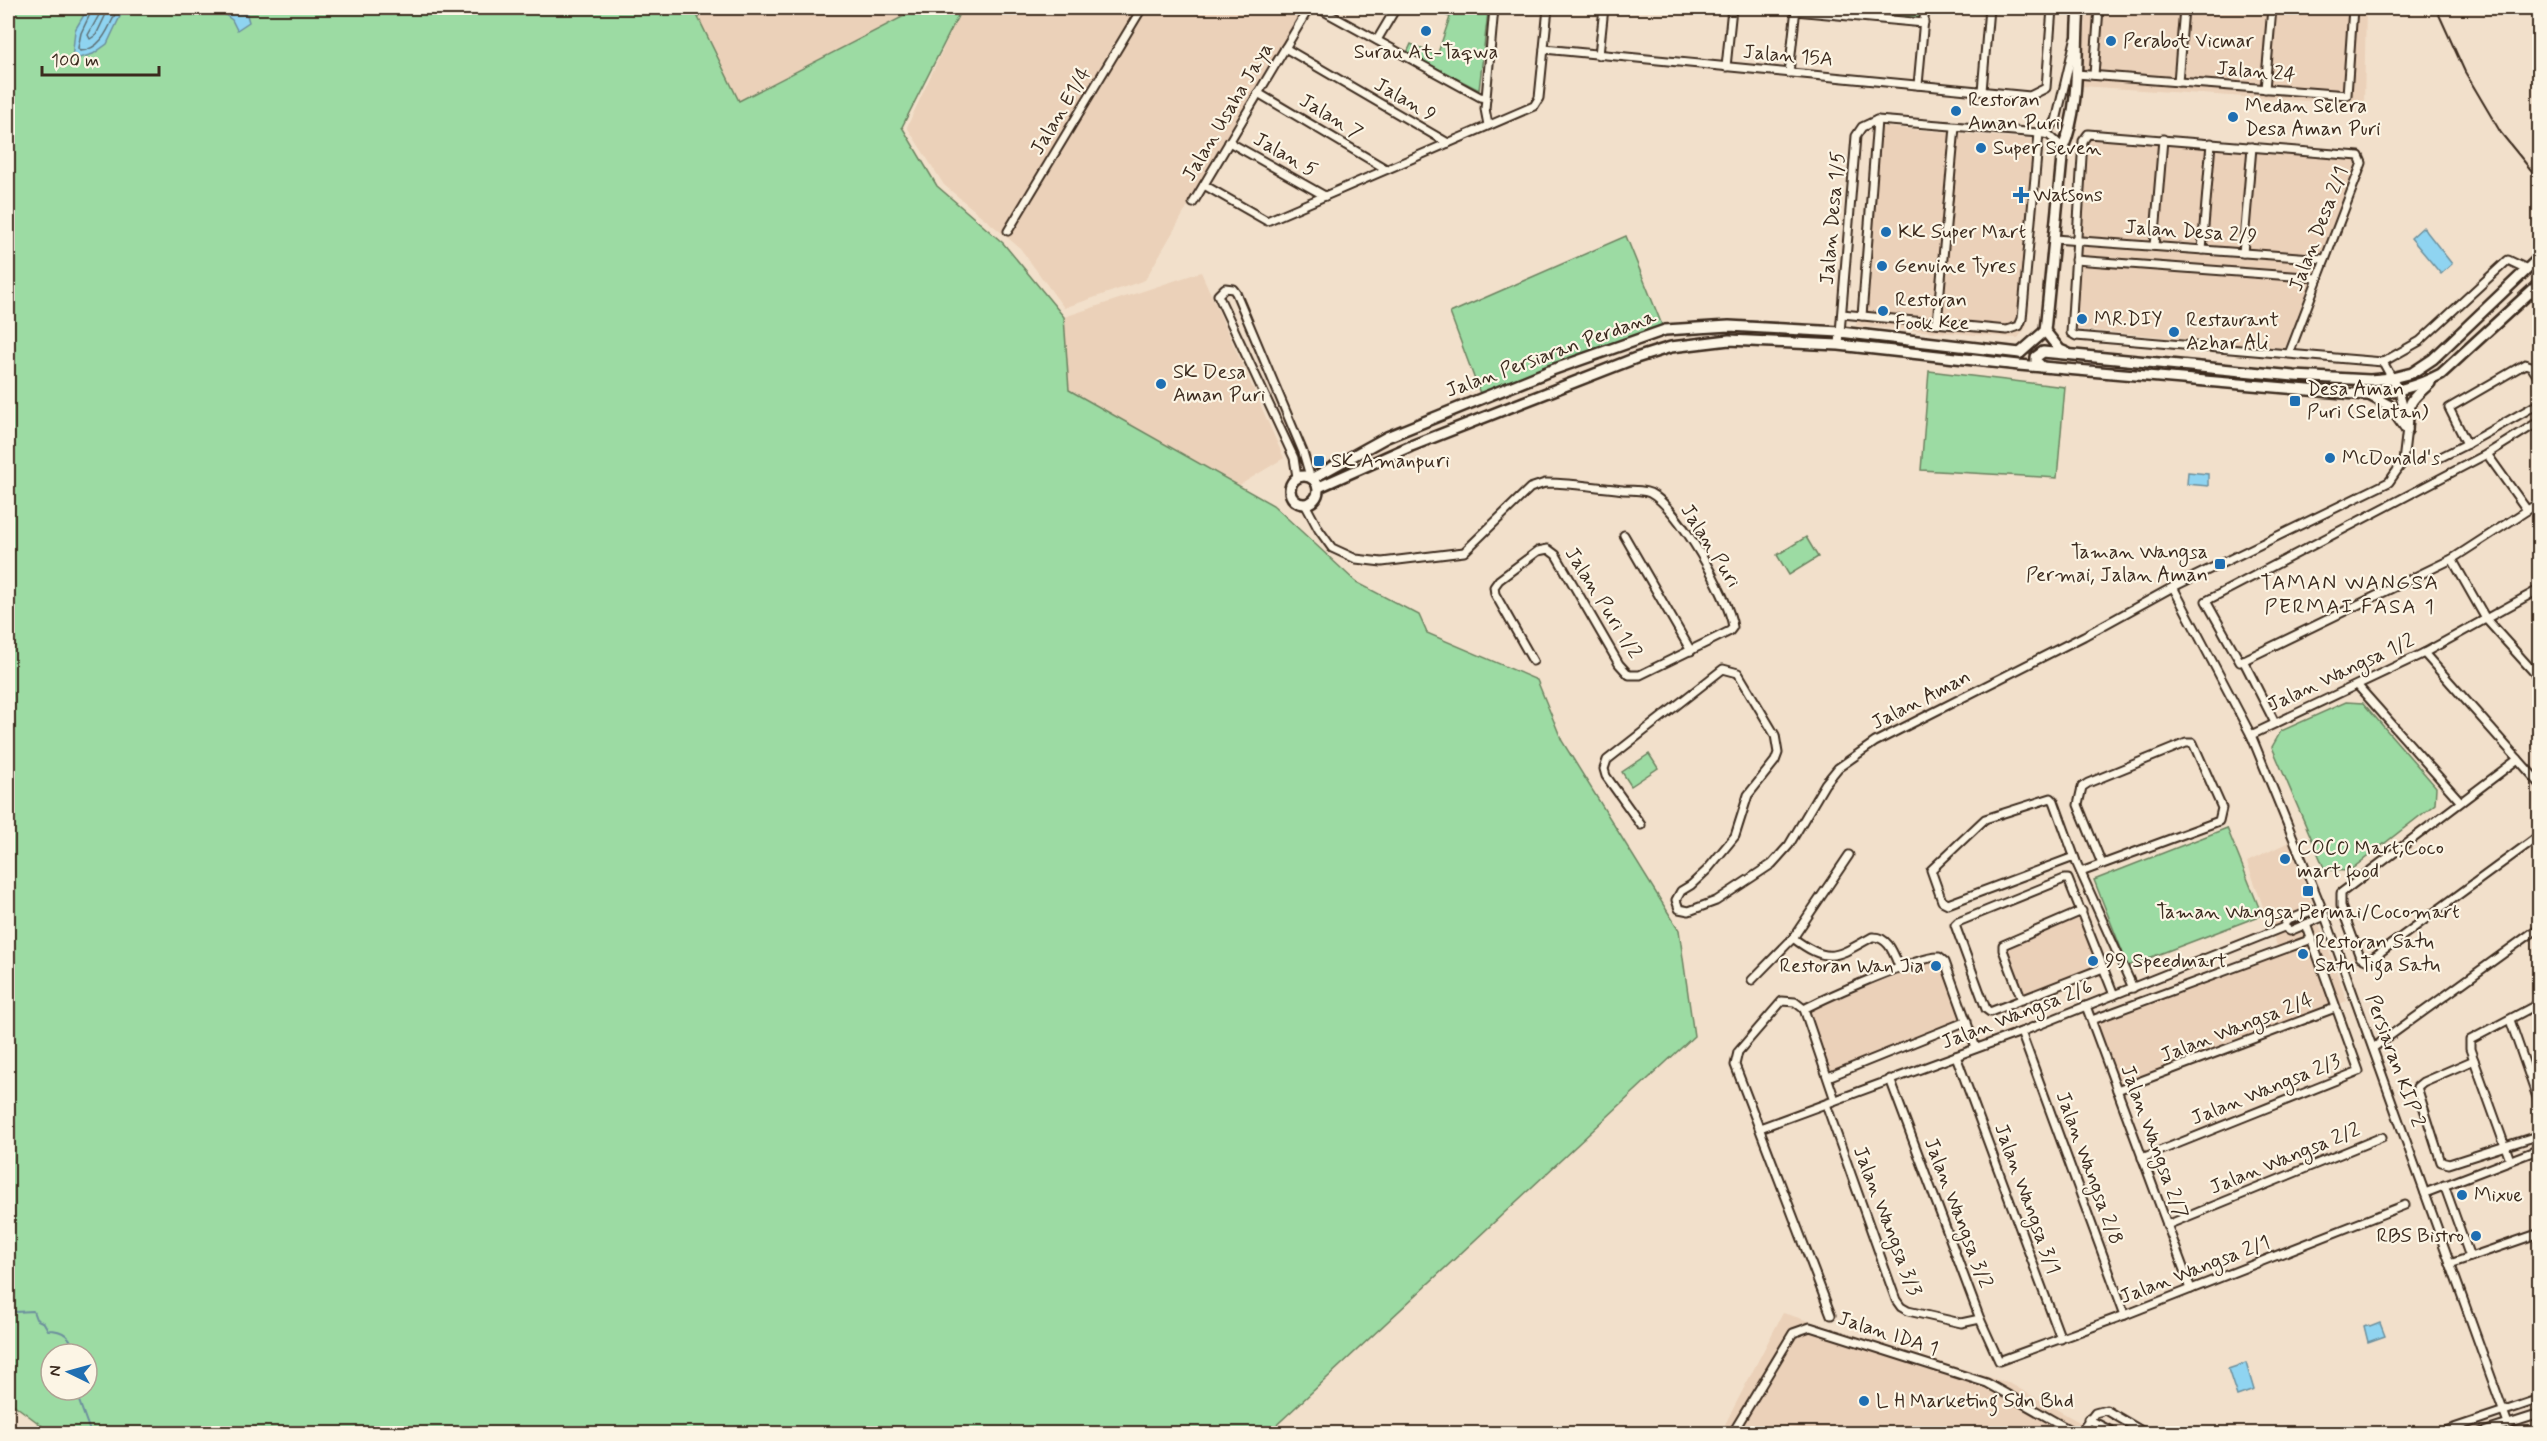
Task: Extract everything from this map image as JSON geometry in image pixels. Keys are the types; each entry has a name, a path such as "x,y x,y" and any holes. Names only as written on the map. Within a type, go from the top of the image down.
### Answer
{"street":[{"name":"Jalan E1/4","path":"1008,231 1142,8"},
{"name":"Jalan Usaha Jaya","path":"1193,203 1309,8"},
{"path":"1318,8 1330,10 1377,40 1486,98"},
{"path":"1377,40 1396,8"},
{"path":"1488,126 1485,109 1494,8"},
{"path":"1204,185 1264,220 1271,220 1534,106 1539,98 1548,8"},
{"path":"1599,55 1604,8"},
{"path":"1726,67 1732,8"},
{"path":"1918,85 1925,8"},
{"path":"1982,91 1989,8"},
{"name":"Jalan 15A","path":"1544,49 2030,96 2046,88 2052,8"},
{"path":"2038,133 2049,128 2056,121 2076,34 2079,8"},
{"path":"2094,75 2099,8"},
{"path":"2178,82 2184,8"},
{"path":"2265,89 2272,8"},
{"name":"Jalan 24","path":"2076,74 2347,95 2353,8"},
{"path":"1790,73 1796,9 1924,23"},
{"path":"2019,365 2020,353 2045,331 2062,148 2069,134 2076,74 2076,34"},
{"name":"Jalan 9","path":"1285,48 1448,143"},
{"name":"Jalan 7","path":"1258,93 1386,170"},
{"path":"1877,120 2038,133 2049,135 2062,148"},
{"name":"Jalan Desa 1/5","path":"1839,345 1856,136 1862,127 1877,120 1862,316"},
{"path":"1937,323 1955,127"},
{"path":"1842,314 2007,330 2019,326 2022,318 2038,133"},
{"path":"2243,253 2252,147 2088,134 2083,141 2071,333 2383,362 2420,341 2508,260 2527,269"},
{"path":"2154,246 2163,139"},
{"name":"Jalan 5","path":"1229,142 1324,196"},
{"path":"2202,250 2211,143"},
{"name":"Jalan Desa 2/1","path":"2252,147 2352,154 2360,156 2362,163 2289,354"},
{"name":"Jalan Desa 2/9","path":"2054,238 2325,259"},
{"path":"2042,367 2036,361 2036,357 2043,352 2294,376 2370,380 2392,378 2412,373 2433,358 2540,257"},
{"path":"2075,260 2318,278"},
{"path":"2408,430 2409,406 2413,397 2540,284"},
{"path":"1297,477 1294,458 1218,295 1225,288 1233,289 1236,293 1318,487 1314,501 1305,504 1296,501 1290,494 1291,484 1297,477 1312,477"},
{"name":"Jalan Persiaran Perdana","path":"1312,477 1387,437 1552,370 1665,330 1729,326 1840,332 2020,353"},
{"path":"2045,331 2060,350 2072,356"},
{"name":"Jalan Persiaran Perdana","path":"1318,487 1411,446 1636,358 1671,347 1729,340 1839,345 2019,365 2367,395 2399,391 2423,384 2441,374"},
{"name":"Jalan Aman","path":"1641,825 1606,776 1604,769 1607,760 1723,669 1733,670 1743,678 1775,735 1778,753 1748,795 1735,836 1707,870 1677,895 1679,909 1689,911 1716,901 1772,864 1790,845 1825,784 1838,768 1875,742 2084,636 2173,587 2389,482 2403,462 2408,430 2405,408 2399,391 2383,362"},
{"path":"2467,444 2449,408 2525,364 2530,366 2540,380"},
{"path":"2367,395 2384,401 2398,415 2408,430"},
{"path":"2439,458 2540,404"},
{"path":"2275,723 2206,601 2487,454 2540,421"},
{"path":"2241,661 2452,559 2533,506 2487,454"},
{"name":"Jalan Puri","path":"1305,504 1332,548 1356,559 1382,562 1464,552 1530,488 1545,483 1649,492 1664,504 1688,535 1721,591 1732,616 1733,627 1730,631 1691,651"},
{"path":"1624,535 1691,651"},
{"name":"Jalan Puri 1/2","path":"1533,662 1495,594 1494,586 1538,551 1548,549 1556,555 1619,664 1629,675 1640,675 1691,651"},
{"path":"2452,559 2486,619 2540,679"},
{"name":"Persiaran KIP 2","path":"2173,587 2252,735 2325,916 2508,1424"},
{"name":"Jalan Wangsa 1/2","path":"2252,735 2424,653 2540,589"},
{"path":"2424,653 2540,784"},
{"path":"2358,686 2460,801"},
{"path":"2081,872 2219,821 2222,808 2193,743 2186,743 2082,787 2078,805 2102,864"},
{"path":"2518,759 2344,890 2340,896 2341,906 2361,957 2366,960 2371,959 2540,835"},
{"path":"2074,856 1948,904 1942,901 1931,870 1985,819 2048,798 2054,801 2074,856 2133,988"},
{"path":"1752,980 1793,938 1849,855"},
{"path":"2103,968 1992,1012 1987,1011 1955,928 1956,923 2066,879 2070,881 2114,995"},
{"name":"Jalan Wangsa 2/6","path":"1760,1128 2021,1032 2133,988 2284,927 2286,921 2321,907"},
{"path":"2022,1000 2002,950 2003,945 2082,911"},
{"name":"Jalan Wangsa 2/6","path":"2284,927 2290,931 2325,916"},
{"name":"Jalan Wangsa 2/3","path":"2142,1158 2359,1071 2306,924"},
{"path":"2373,1048 2540,927"},
{"path":"1793,938 1815,953 1838,955 1877,936 1888,944 1900,969"},
{"path":"2092,1020 2312,939"},
{"path":"1804,1009 1931,957 1942,959 1976,1048"},
{"path":"1831,1315 1760,1128 1737,1074 1735,1059 1742,1047 1782,1001 1796,1002 1804,1009 1835,1100"},
{"path":"2510,1160 2469,1049 2470,1040 2540,1003"},
{"name":"Jalan Wangsa 2/7","path":"2086,1006 2191,1289"},
{"name":"Jalan Wangsa 2/4","path":"2117,1090 2335,1008"},
{"path":"2510,1020 2540,1106"},
{"path":"1828,1077 1967,1021"},
{"name":"Jalan Wangsa 2/8","path":"2021,1032 2126,1315"},
{"name":"Jalan Wangsa 3/1","path":"1956,1056 2061,1339"},
{"path":"2474,1060 2419,1084 2418,1093 2441,1162 2450,1164 2540,1135"},
{"name":"Jalan Wangsa 3/2","path":"1890,1079 1996,1358"},
{"name":"Jalan Wangsa 3/3","path":"1826,1104 1896,1300 1901,1307 1908,1311 1960,1323 1980,1319"},
{"name":"Jalan Wangsa 2/2","path":"2167,1225 2382,1137"},
{"path":"2425,1193 2540,1149"},
{"path":"2491,1150 2496,1165"},
{"path":"2444,1185 2470,1257"},
{"name":"Jalan Wangsa 2/1","path":"1996,1358 2002,1361 2126,1315 2405,1205"},
{"path":"2450,1264 2540,1233"},
{"name":"Jalan IDA 1","path":"1732,1434 1793,1333 1810,1327 1987,1383 2078,1434"},
{"path":"2436,1434 2540,1399"},
{"path":"2078,1434 2088,1419 2100,1410 2106,1410 2147,1434"},
{"path":"2477,1434 2540,1414"},
{"path":"2088,1419 2117,1434"}],"shaded area":[{"path":"698,8 915,8 916,10 739,101 695,13"},
{"path":"962,8 1303,8 1145,280 1064,308 1020,248 944,185 907,127"},
{"path":"2087,8 2366,8 2364,105 2081,86"},
{"path":"1872,126 2042,140 2027,326 2018,338 1856,326"},
{"path":"2090,135 2358,159 2285,348 2078,329 2073,323"},
{"name":"SK Desa Aman Puri","path":"1201,272 1284,458 1238,486 1069,390 1064,317"},
{"path":"2289,842 2347,1001 2120,1084 2097,1021 2280,954 2247,862"},
{"path":"2081,917 2099,966 2025,996 2006,948"},
{"path":"1934,960 1941,962 1963,1019 1829,1073 1808,1010"},
{"path":"1783,1313 2011,1384 2099,1433 1720,1434"}],"green space":[{"path":"8,8 698,8 696,13 739,101 916,10 915,8 962,8 902,127 937,186 1003,243 1064,317 1069,390 1273,505 1356,582 1419,615 1427,633 1537,680 1562,741 1679,930 1694,1036 1268,1433 53,1434 9,1401 8,1407"},
{"path":"1428,8 1483,8 1488,12 1479,90 1407,53 1411,44 1437,56 1450,17"},
{"path":"1796,8 1925,8 1924,23 1795,11"},
{"path":"1626,236 1664,330 1481,396 1450,313"},
{"path":"1929,371 2065,387 2057,478 1921,470"},
{"path":"1806,537 1818,557 1789,575 1777,555"},
{"path":"2346,702 2363,703 2436,787 2435,804 2349,871 2325,870 2272,747 2281,731"},
{"path":"1649,754 1658,768 1631,786 1622,772"},
{"path":"2227,828 2262,915 2128,966 2094,880"}],"water":[{"path":"88,8 124,8 107,44 93,54 72,60 75,30"},
{"path":"216,8 245,8 249,22 237,30 232,20"},
{"path":"2423,227 2452,264 2441,274 2411,238"},
{"path":"2188,472 2208,474 2208,486 2187,484"},
{"path":"2380,1323 2385,1336 2368,1342 2364,1326 2370,1327"},
{"path":"2246,1363 2254,1390 2237,1396 2228,1369"}],"waterway":[{"path":"8,1304 15,1312 33,1311 36,1319 44,1323 48,1330 62,1333 71,1342"},
{"path":"79,1402 91,1434"}],"railway":[{"path":"2436,8 2465,72 2501,133 2540,181"}],"place":[{"name":"Surau At-Taqwa","path":"1426,31"},
{"name":"Perabot Vicmar","path":"2111,41"},
{"name":"Restoran Aman Puri","path":"1956,111"},
{"name":"Medan Selera Desa Aman Puri","path":"2233,117"},
{"name":"Super Seven","path":"1981,148"},
{"name":"Watsons","path":"2021,195"},
{"name":"KK Super Mart","path":"1886,232"},
{"name":"Genuine Tyres","path":"1882,266"},
{"name":"Restoran Fook Kee","path":"1883,311"},
{"name":"MR.DIY","path":"2082,319"},
{"name":"Restaurant Azhar Ali","path":"2174,332"},
{"name":"SK Desa Aman Puri","path":"1161,384"},
{"name":"Desa Aman Puri (Selatan)","path":"2295,401"},
{"name":"McDonald's","path":"2330,458"},
{"name":"SK Amanpuri","path":"1319,461"},
{"name":"Taman Wangsa Permai, Jalan Aman","path":"2220,564"},
{"name":"COCO Mart;Coco mart food","path":"2285,859"},
{"name":"Taman Wangsa Permai/Cocomart","path":"2308,891"},
{"name":"Restoran Satu Satu Tiga Satu","path":"2303,954"},
{"name":"99 Speedmart","path":"2093,961"},
{"name":"Restoran Wan Jia","path":"1936,966"},
{"name":"Mixue","path":"2462,1195"},
{"name":"RBS Bistro","path":"2476,1236"},
{"name":"L H Marketing Sdn Bhd","path":"1864,1401"}],"district":[{"name":"TAMAN WANGSA PERMAI FASA 1","path":"2350,595"}]}
